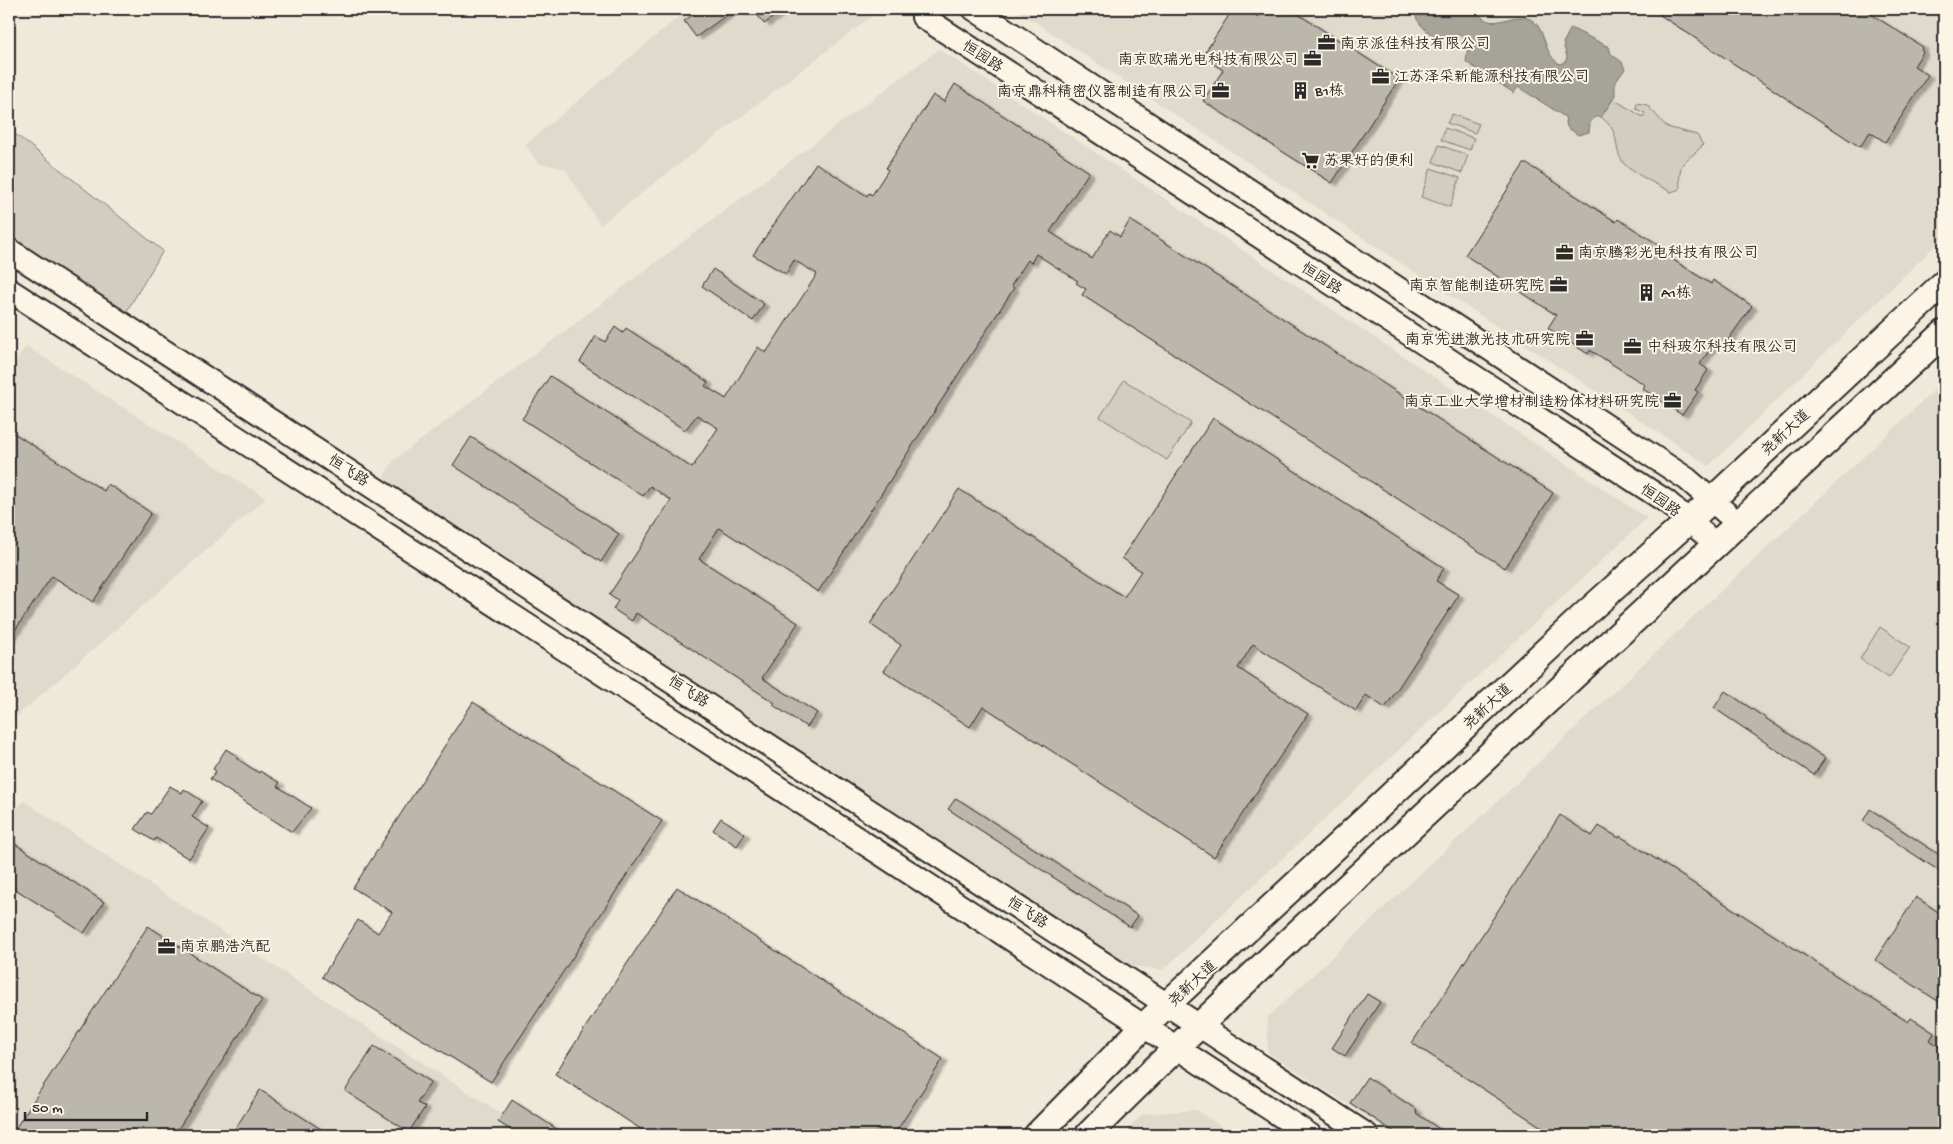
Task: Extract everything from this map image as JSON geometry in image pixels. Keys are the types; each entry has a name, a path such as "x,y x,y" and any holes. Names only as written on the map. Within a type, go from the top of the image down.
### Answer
{"main road":[{"name":"恒园路","path":"974,9 1687,479 1739,524"},
{"name":"恒园路","path":"923,17 1667,502 1717,545"},
{"name":"恒飞路","path":"9,250 1169,1004 1367,1135"},
{"path":"1323,278 1339,251"},
{"name":"尧新大道","path":"1037,1135 1143,1027 1584,615 1712,500 1944,283"},
{"path":"9,290 881,854 1310,1135"},
{"path":"1088,1135 1199,1025 1609,642 1717,545 1944,333"}],"shaded area":[{"path":"688,9 872,9 876,13 600,225 565,169 538,163 525,145"},
{"path":"1015,9 1944,9 1944,237 1709,466"},
{"path":"1419,9 1476,9 1482,17 1494,22 1515,17 1530,19 1539,28 1554,60 1560,64 1566,61 1567,57 1563,43 1571,28 1609,47 1611,54 1622,62 1625,69 1615,83 1615,96 1601,117 1595,117 1590,123 1589,132 1578,135 1567,127 1565,117 1518,87 1514,93 1466,62 1468,45 1465,38 1457,34 1445,38 1428,32 1416,17"},
{"path":"939,49 1647,518 1163,970 1130,966 393,489 384,476 394,460"},
{"path":"1613,99 1643,117 1645,113 1636,109 1637,103 1647,105 1667,127 1697,135 1703,145 1684,162 1680,171 1680,189 1671,192 1639,175 1624,164 1620,158 1615,135 1608,123 1601,117"},
{"path":"1452,114 1479,124 1475,133 1447,123"},
{"path":"1445,128 1474,138 1470,150 1441,140"},
{"path":"9,129 163,251 125,314 9,238"},
{"path":"1439,145 1468,155 1462,173 1433,162"},
{"path":"1431,168 1460,178 1450,207 1421,197"},
{"path":"26,346 266,498 9,723 9,372"},
{"path":"1124,380 1191,423 1167,460 1100,417"},
{"path":"1944,381 1944,1135 1396,1135 1268,1053 1267,1018"},
{"path":"1880,627 1910,647 1889,678 1860,659"},
{"path":"24,801 368,1028 535,1135 9,1135 9,816"},
{"path":"1196,1110 1235,1135 1122,1135 1143,1114"}],"building":[{"path":"701,9 735,9 696,37 684,21"},
{"path":"753,9 785,9 764,24"},
{"name":"B1栋","path":"1233,9 1246,9 1258,17 1263,9 1290,9 1399,79 1332,183 1203,101 1223,70 1202,57"},
{"path":"1651,9 1863,9 1923,47 1921,50 1923,52 1914,66 1928,75 1885,142 1870,132 1860,147"},
{"path":"955,84 1089,172 1050,232 1092,259 1110,230 1120,237 1130,220 1553,493 1505,568 1082,295 1086,289 1076,283 1078,281 1036,254 1031,263 1028,260 1011,286 1014,288 818,592 719,528 699,559 798,623 762,678 817,713 807,727 773,705 775,703 636,613 632,621 613,609 618,601 609,595 671,500 650,486 643,496 522,419 550,376 692,468 718,428 697,415 685,430 580,362 596,336 605,342 615,327 623,333 626,328 708,382 705,386 726,399 758,347 766,353 817,274 794,260 786,274 753,255 816,163 867,196 869,193 872,195 888,170 886,168 933,95 944,102"},
{"name":"A1栋","path":"1524,164 1527,164 1616,222 1618,219 1659,245 1656,249 1711,284 1713,280 1752,306 1723,347 1715,342 1700,364 1708,370 1695,390 1698,392 1682,415 1643,389 1645,385 1590,350 1588,354 1548,328 1556,315 1465,255"},
{"path":"713,269 764,304 753,321 702,286"},
{"path":"1213,418 1444,568 1436,581 1459,595 1385,708 1366,695 1356,711 1253,644 1238,668 1308,714 1214,857 983,706 970,727 884,671 901,645 870,624 959,489 1124,597 1141,571 1122,558"},
{"path":"9,430 104,491 108,484 151,513 93,602 52,576 9,639"},
{"path":"471,437 619,534 601,562 453,465"},
{"path":"1725,691 1825,758 1814,775 1714,708"},
{"path":"473,702 662,821 491,1082 322,977 358,920 378,933 392,912 353,888"},
{"path":"226,749 259,773 260,771 280,783 277,786 311,808 292,832 210,779 216,771 213,769"},
{"path":"170,786 182,793 184,789 202,801 192,817 209,828 189,859 156,838 154,841 135,829 147,812 151,814"},
{"path":"956,798 1138,916 1130,927 948,809"},
{"path":"1870,809 1944,858 1944,874 1863,821"},
{"path":"1560,815 1592,836 1599,826 1619,838 1620,836 1908,1022 1911,1018 1934,1033 1930,1040 1944,1050 1944,1135 1554,1135 1412,1043"},
{"path":"721,818 745,834 737,846 713,830"},
{"path":"9,840 104,902 84,933 9,885"},
{"path":"677,887 943,1059 894,1135 650,1135 555,1074"},
{"path":"1916,897 1944,916 1944,1005 1875,960"},
{"path":"148,926 262,1000 174,1135 11,1135"},
{"path":"1367,994 1380,1002 1345,1056 1332,1048"},
{"path":"374,1046 431,1082 417,1103 425,1107 409,1132 345,1091"},
{"path":"1367,1077 1417,1110 1416,1113 1448,1135 1399,1135 1350,1103"},
{"path":"260,1090 330,1135 231,1135"},
{"path":"512,1100 566,1135 519,1135 498,1122"}],"place":[{"name":"南京派佳科技有限公司","path":"1326,43"},
{"name":"南京欧瑞光电科技有限公司","path":"1312,59"},
{"name":"江苏泽采新能源科技有限公司","path":"1380,76"},
{"name":"B1栋","path":"1301,90"},
{"name":"南京鼎科精密仪器制造有限公司","path":"1221,91"},
{"name":"苏果好的便利","path":"1310,160"},
{"name":"南京腾彩光电科技有限公司","path":"1564,252"},
{"name":"南京智能制造研究院","path":"1558,285"},
{"name":"A1栋","path":"1647,292"},
{"name":"南京先进激光技术研究院","path":"1584,339"},
{"name":"中科玻尔科技有限公司","path":"1633,346"},
{"name":"南京工业大学增材制造粉体材料研究院","path":"1673,401"},
{"name":"南京鹏浩汽配","path":"166,946"}]}
